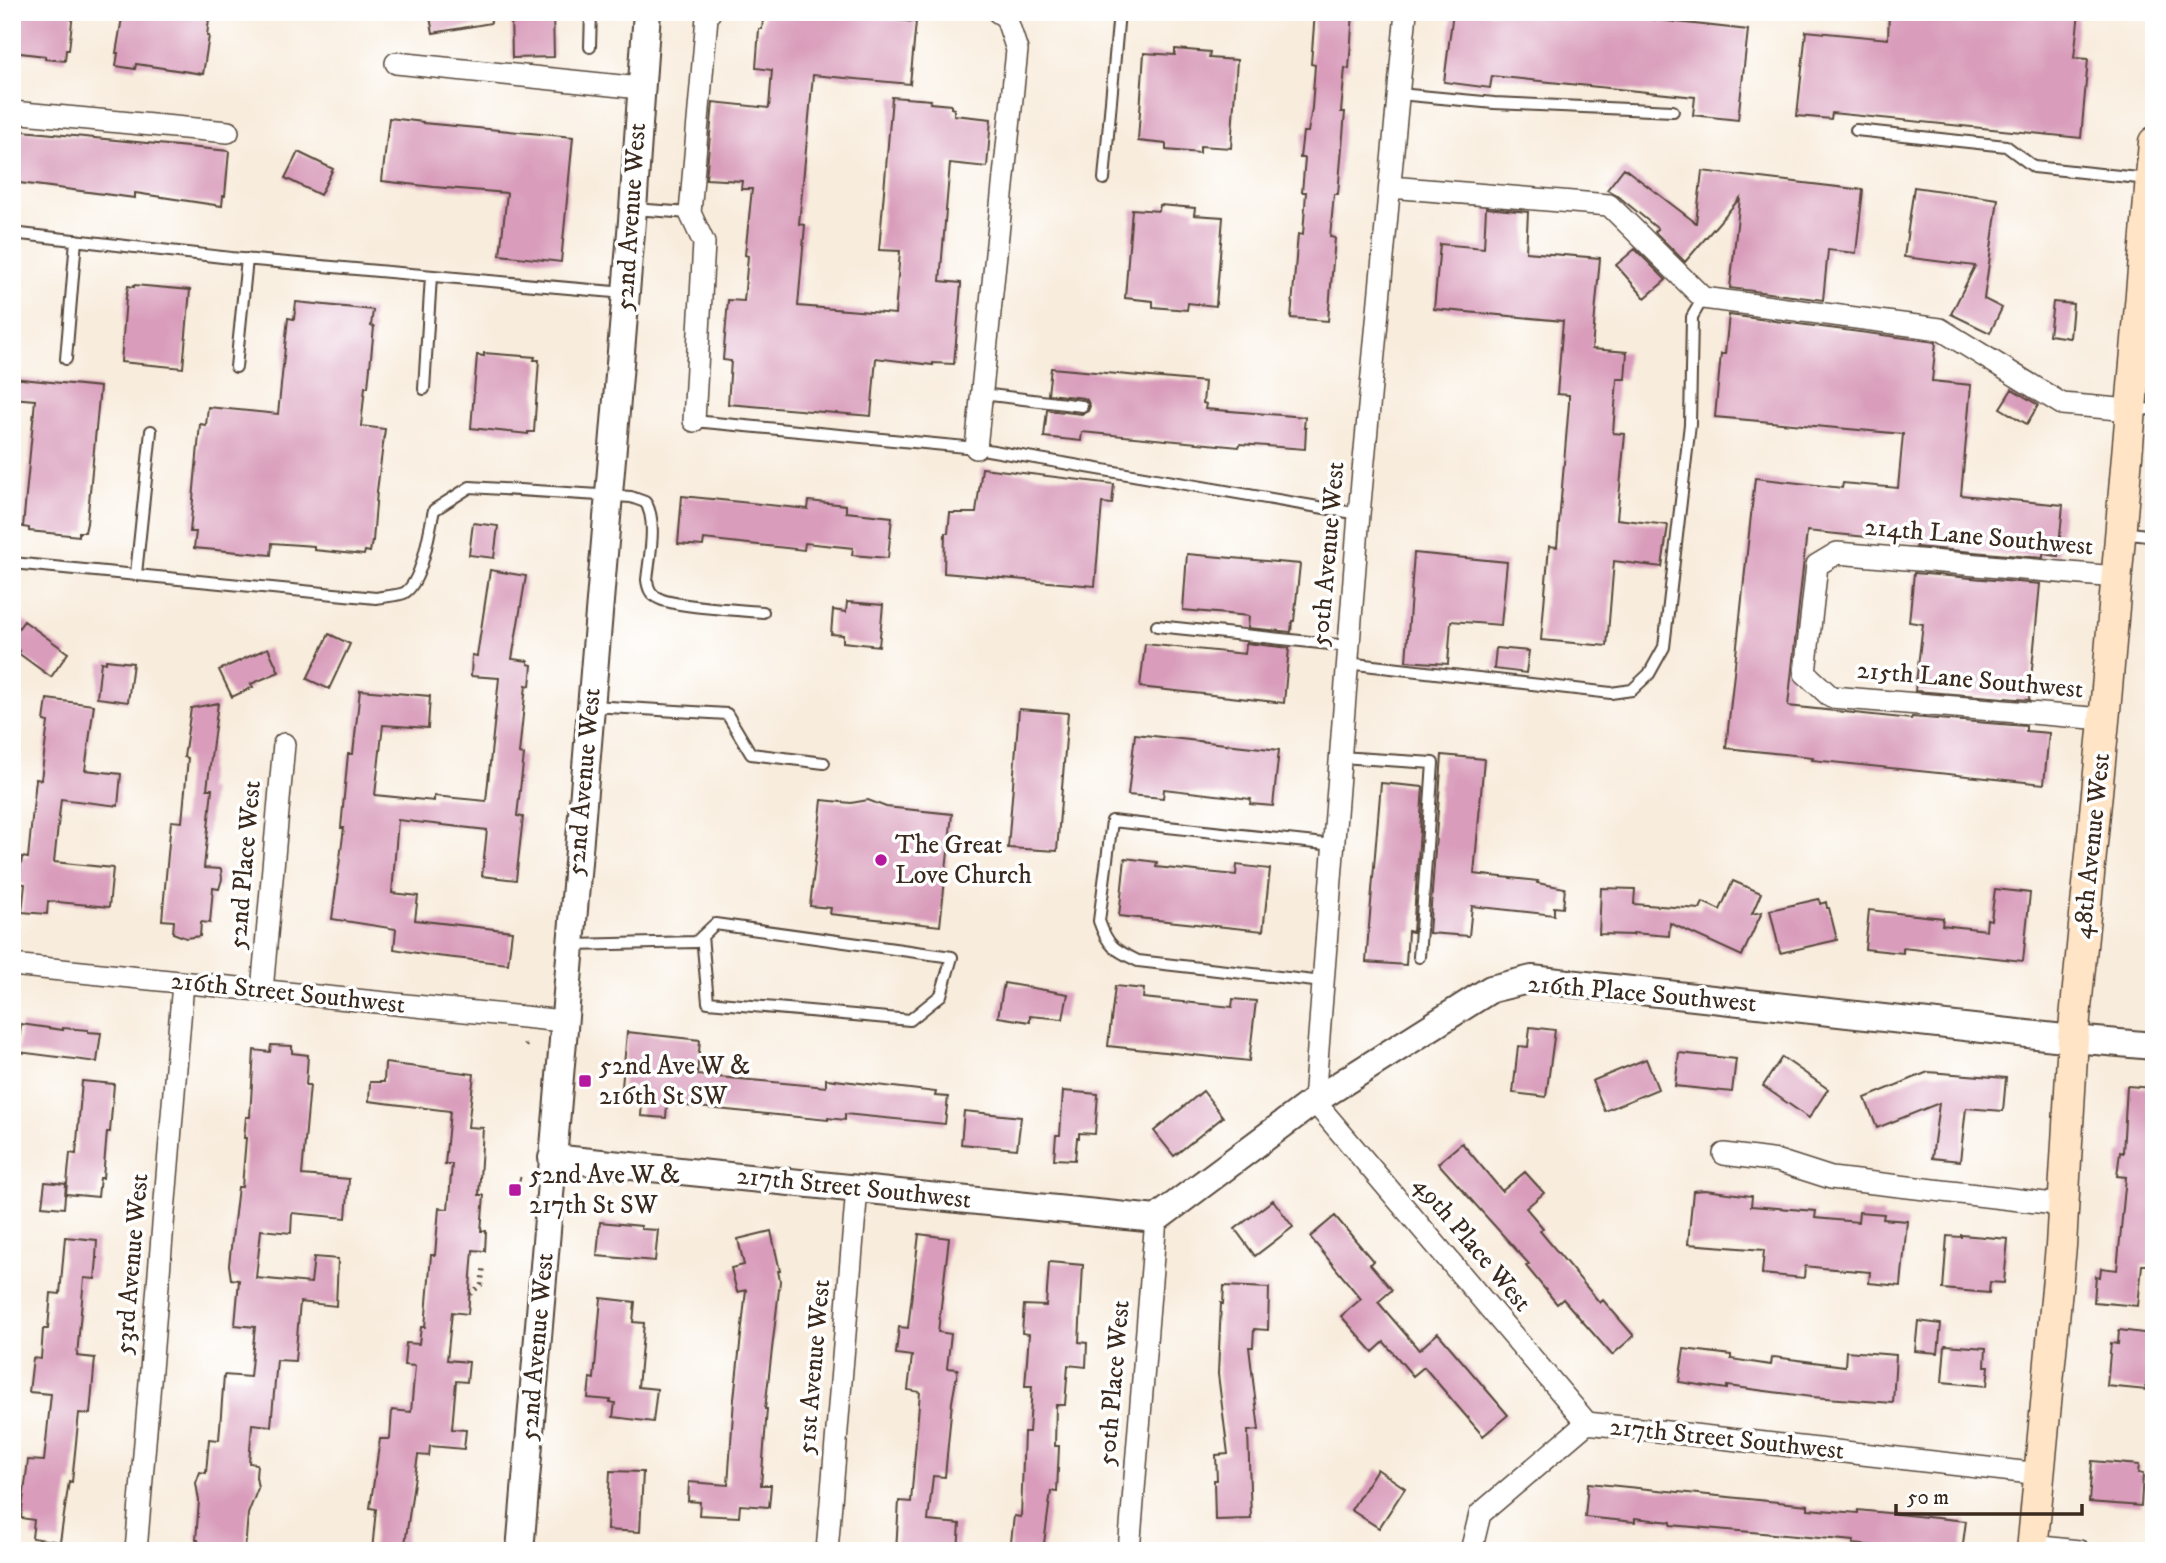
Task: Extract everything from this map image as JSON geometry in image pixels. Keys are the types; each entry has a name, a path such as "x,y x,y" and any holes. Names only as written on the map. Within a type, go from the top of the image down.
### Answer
{"main road":[{"name":"48th Avenue West","path":"2032,1548 2063,1205 2073,1040 2120,532 2142,409 2150,180 2154,142"}],"street":[{"name":"52nd Avenue West","path":"520,1551 633,209 647,12"},
{"path":"694,421 704,243 690,213 707,18 710,12"},
{"path":"976,448 1017,50 1006,17 998,12"},
{"name":"50th Avenue West","path":"1314,1101 1359,514 1406,12"},
{"path":"396,63 640,88"},
{"path":"12,112 228,132"},
{"path":"1390,187 1609,205 1703,298 1940,329 2062,404 2142,409"},
{"name":"214th Lane Southwest","path":"1831,696 1805,673 1817,565 1837,553 2116,577"},
{"name":"215th Lane Southwest","path":"1831,696 2104,719"},
{"name":"52nd Place West","path":"261,991 284,744"},
{"name":"216th Street Southwest","path":"12,965 564,1021"},
{"name":"216th Place Southwest","path":"1156,1219 1314,1101 1491,989 1532,979 2073,1040"},
{"name":"53rd Avenue West","path":"136,1551 183,982"},
{"path":"2073,1040 2154,1046"},
{"name":"49th Place West","path":"1314,1101 1587,1423"},
{"path":"1724,1154 1778,1161 1831,1178 2063,1205"},
{"name":"217th Street Southwest","path":"552,1158 1156,1219"},
{"name":"51st Avenue West","path":"827,1551 857,1188"},
{"name":"50th Place West","path":"1129,1551 1156,1219"},
{"name":"217th Street Southwest","path":"1472,1547 1480,1514 1587,1423 2040,1474"},
{"path":"2032,1548 2079,1551"}],"lane":[{"path":"590,47 591,12"},
{"path":"1104,179 1119,12"},
{"path":"1399,94 1494,103 1674,111"},
{"path":"1856,130 2006,146 2035,167 2150,180"},
{"path":"633,209 690,213"},
{"path":"12,233 247,259 625,293"},
{"path":"66,359 76,240"},
{"path":"236,367 247,259"},
{"path":"424,389 431,276"},
{"path":"1157,626 1611,694 1632,690 1649,674 1664,647 1690,424 1692,317 1703,298"},
{"path":"982,394 1082,406"},
{"path":"694,421 976,448 1359,514"},
{"path":"136,574 151,431"},
{"path":"12,563 376,598 404,593 416,579 434,510 470,486 631,497 645,502 649,506 652,522 648,586 654,596 670,602 763,612"},
{"path":"2120,532 2154,536"},
{"path":"590,705 727,714 751,754 824,762"},
{"path":"1340,757 1433,764 1419,957"},
{"path":"1323,982 1138,961 1116,951 1104,935 1099,921 1112,821 1334,845"},
{"path":"570,945 696,942 702,936 715,924 952,957 940,995 910,1020 708,1002 702,936"}],"path":[{"path":"470,1294 481,1285 484,1266"}],"building":[{"path":"12,12 73,12 69,50 66,50 65,61 12,52"},
{"path":"123,12 152,12 209,19 203,74 136,64 135,69 116,66"},
{"path":"429,12 490,12 491,23 433,33"},
{"path":"511,12 553,12 554,57 512,58"},
{"path":"764,12 838,12 916,22 910,84 813,75 799,224 805,225 798,306 895,314 900,251 879,250 892,97 931,100 930,103 951,105 954,115 991,119 987,167 950,163 940,281 961,283 954,364 933,365 876,358 871,416 728,404 731,361 723,360 728,300 744,301 748,256 745,255 752,189 741,189 742,181 706,179 713,102 769,108 772,70 756,68 759,29 762,29"},
{"path":"1315,12 1353,12 1349,69 1345,68 1341,112 1345,112 1338,194 1334,194 1330,237 1335,238 1328,321 1291,318 1298,234 1303,235 1306,192 1302,192 1305,158 1300,158 1303,132 1308,132 1312,108 1315,65 1311,64"},
{"path":"1453,12 1586,12 1748,30 1738,120 1693,115 1695,97 1492,76 1490,88 1444,82"},
{"path":"1889,12 2079,12 2074,58 2088,59 2081,138 1832,113 1831,119 1797,116 1806,31 1888,39"},
{"path":"1175,49 1210,52 1209,58 1237,60 1231,148 1200,146 1200,153 1166,150 1166,144 1138,141 1144,53 1175,55"},
{"path":"389,118 573,137 561,262 500,255 507,193 382,181"},
{"path":"12,130 229,151 222,206 135,193 135,198 12,182"},
{"path":"298,152 333,169 320,195 285,178"},
{"path":"1624,168 1696,223 1702,171 1863,190 1856,253 1828,250 1823,300 1730,288 1740,198 1685,262 1655,232 1658,229 1607,190"},
{"path":"1914,187 1998,199 1984,299 2002,308 1990,333 1951,314 1975,266 1904,257"},
{"path":"1160,205 1195,208 1194,215 1223,217 1216,306 1188,303 1187,310 1153,307 1153,301 1125,298 1132,209 1159,211"},
{"path":"1486,208 1528,212 1526,252 1600,258 1592,349 1627,352 1625,379 1617,379 1613,433 1625,434 1617,519 1668,525 1662,567 1614,561 1607,646 1541,640 1549,546 1557,547 1569,403 1569,395 1557,394 1563,321 1434,309 1440,244 1484,248"},
{"path":"1635,249 1666,280 1645,298 1616,265"},
{"path":"128,286 190,290 183,368 121,362"},
{"path":"296,302 373,310 368,387 365,387 361,426 385,429 370,552 365,551 364,555 314,550 314,546 272,543 271,555 194,548 196,532 190,532 200,424 206,425 208,407 278,414 288,318 294,319"},
{"path":"2053,302 2073,304 2070,338 2049,335"},
{"path":"1729,315 1936,342 1932,381 1971,385 1961,495 2063,505 2058,556 2043,554 2043,558 1916,547 1917,542 1807,531 1788,706 1911,719 2026,726 2026,731 2049,733 2044,784 1812,760 1813,757 1726,748 1755,478 1842,488 1843,483 1898,488 1903,434 1715,417 1721,354 1725,354"},
{"path":"484,353 535,357 534,360 539,360 534,432 528,434 471,428 477,355 484,356"},
{"path":"1051,368 1205,382 1205,409 1305,417 1305,449 1240,444 1239,447 1082,432 1081,441 1044,437 1047,410 1082,414 1088,411 1090,406 1084,398 1048,394"},
{"path":"12,378 100,387 87,523 85,532 79,532 79,536 29,531 29,528 23,527 35,400 12,398"},
{"path":"2012,389 2038,405 2027,424 2000,408"},
{"path":"982,468 1114,484 1112,504 1102,503 1095,586 944,573 945,533 948,533 950,513 976,513"},
{"path":"682,496 808,509 809,501 846,505 846,512 892,517 888,558 852,555 853,548 805,543 804,550 704,539 703,546 678,544"},
{"path":"473,523 498,526 494,558 469,555"},
{"path":"1414,553 1507,562 1501,625 1451,621 1448,664 1406,661"},
{"path":"1187,554 1300,564 1291,632 1248,628 1249,616 1183,610"},
{"path":"490,570 526,576 512,659 528,661 528,664 532,665 530,686 526,685 519,754 524,755 517,816 523,817 516,880 482,876 487,830 398,820 392,893 418,896 415,920 512,931 508,964 394,949 396,929 332,919 344,828 341,828 348,754 353,754 360,690 430,696 428,728 383,725 375,795 434,801 434,796 486,801 499,678 471,676 472,655 477,656"},
{"path":"1914,573 2040,584 2029,700 1915,691 1923,624 1909,622"},
{"path":"847,602 883,605 879,646 843,642 843,635 831,634 833,610 846,612"},
{"path":"24,621 68,653 51,677 18,653 20,651 12,645 12,637"},
{"path":"329,634 350,644 329,689 307,679"},
{"path":"1246,643 1289,648 1284,703 1140,687 1145,644 1245,654"},
{"path":"268,648 279,672 251,684 253,687 232,697 219,670"},
{"path":"1496,648 1529,651 1526,673 1494,669"},
{"path":"106,660 133,663 128,702 97,698 101,662 106,663"},
{"path":"47,699 94,705 85,770 121,774 118,806 61,799 54,862 113,868 109,907 48,901 47,914 22,912 25,884 19,883 22,857 28,858 36,779 41,780 48,722 44,721"},
{"path":"218,703 207,789 212,789 204,868 221,869 222,879 219,889 213,888 210,923 201,922 200,936 186,938 173,933 174,921 162,920 171,821 182,822 188,758 184,757 191,708"},
{"path":"1019,709 1068,713 1057,851 1008,848"},
{"path":"1135,734 1279,750 1273,806 1250,804 1251,799 1164,789 1163,798 1128,795"},
{"path":"1442,755 1484,759 1474,874 1538,881 1537,883 1565,888 1563,908 1554,907 1554,915 1472,906 1469,936 1429,933"},
{"path":"1381,783 1423,787 1413,932 1408,931 1406,965 1366,962"},
{"name":"The Great Love Church","path":"822,800 851,803 868,800 886,807 952,814 940,926 830,914 831,908 810,906"},
{"path":"1125,858 1157,862 1156,867 1236,875 1237,865 1270,869 1263,931 1119,916"},
{"path":"1733,881 1761,893 1752,914 1762,912 1742,956 1670,923 1669,936 1599,934 1601,888 1635,889 1634,904 1700,909 1703,902 1720,910"},
{"path":"1995,889 2030,893 2023,961 1903,948 1903,953 1865,949 1869,910 1943,918 1942,925 1986,930 1987,919 1991,920"},
{"path":"1819,899 1820,904 1826,902 1829,908 1837,940 1780,953 1770,910"},
{"path":"1004,983 1068,994 1063,1019 1030,1016 1030,1022 998,1017"},
{"path":"1115,986 1144,989 1143,998 1232,1007 1233,999 1256,1001 1249,1061 1108,1046"},
{"path":"21,1024 101,1033 97,1062 18,1052"},
{"path":"1530,1027 1555,1030 1546,1097 1513,1093 1518,1046 1528,1047"},
{"path":"627,1032 700,1040 697,1075 826,1087 826,1079 936,1092 935,1096 948,1097 945,1124 845,1114 845,1120 828,1120 667,1104 666,1118 641,1116 643,1088 622,1087"},
{"path":"271,1045 292,1046 292,1053 308,1055 306,1085 310,1085 302,1175 349,1179 346,1218 292,1213 291,1233 261,1230 256,1278 311,1283 314,1257 338,1259 336,1306 300,1302 295,1361 277,1360 271,1426 252,1424 249,1463 257,1464 258,1488 248,1514 245,1550 199,1551 196,1540 199,1501 196,1483 200,1472 206,1473 209,1439 219,1440 224,1375 250,1377 255,1327 235,1325 239,1280 231,1279 229,1265 238,1187 242,1187 244,1138 246,1117 250,1117 254,1050 270,1052"},
{"path":"1679,1053 1736,1059 1732,1092 1675,1086"},
{"path":"1782,1057 1828,1089 1809,1118 1763,1086"},
{"path":"1646,1059 1658,1089 1605,1111 1592,1081"},
{"path":"385,1063 474,1074 468,1127 483,1128 479,1195 484,1195 481,1231 486,1231 485,1251 473,1250 468,1314 452,1312 447,1360 469,1362 467,1382 456,1381 452,1429 466,1430 464,1449 430,1446 429,1456 418,1455 404,1551 372,1551 376,1509 370,1508 380,1439 390,1439 392,1410 411,1412 415,1366 404,1365 406,1343 419,1344 421,1327 425,1327 431,1255 435,1255 439,1208 448,1209 452,1164 445,1164 450,1111 369,1101 370,1082 384,1082"},
{"path":"1928,1072 2006,1078 2003,1111 1966,1108 1960,1161 1932,1158 1939,1103 1877,1128 1865,1098"},
{"path":"82,1081 114,1084 110,1132 107,1132 103,1178 100,1178 98,1197 66,1194 70,1153 76,1154"},
{"path":"2127,1086 2154,1088 2154,1241 2151,1241 2149,1265 2142,1265 2138,1306 2094,1302 2096,1276 2100,1277 2101,1268 2117,1270 2126,1177 2117,1176 2120,1152 2123,1153"},
{"path":"1063,1091 1098,1094 1095,1134 1079,1133 1075,1160 1054,1159 1056,1135 1060,1135"},
{"path":"1203,1091 1223,1117 1174,1156 1154,1131"},
{"path":"964,1111 1021,1117 1017,1149 961,1144"},
{"path":"1462,1143 1502,1191 1525,1172 1544,1193 1526,1208 1543,1228 1540,1231 1600,1303 1603,1300 1634,1336 1612,1355 1563,1299 1557,1304 1526,1266 1529,1264 1438,1163"},
{"path":"45,1182 66,1184 64,1208 42,1206"},
{"path":"1693,1191 1752,1196 1751,1206 1816,1211 1815,1218 1858,1222 1859,1212 1884,1214 1883,1219 1907,1221 1901,1286 1869,1283 1870,1272 1805,1266 1804,1278 1762,1274 1764,1250 1688,1244"},
{"path":"1273,1200 1293,1227 1255,1256 1235,1229"},
{"path":"1335,1216 1373,1261 1370,1264 1392,1290 1378,1302 1419,1350 1438,1333 1508,1415 1483,1436 1424,1367 1413,1376 1384,1342 1373,1352 1341,1316 1361,1299 1310,1237"},
{"path":"600,1222 658,1230 655,1261 597,1256"},
{"path":"771,1231 780,1281 765,1409 761,1485 771,1485 769,1507 740,1505 739,1517 699,1515 700,1502 688,1501 689,1482 728,1485 746,1290 737,1292 731,1268 744,1265 738,1239"},
{"path":"919,1234 949,1238 938,1332 951,1334 947,1368 958,1369 945,1477 933,1476 928,1521 960,1524 958,1551 925,1547 925,1551 896,1551 899,1501 911,1502 920,1392 908,1390 912,1356 896,1354 899,1327 908,1328"},
{"path":"1947,1236 2008,1239 2004,1283 1990,1282 1989,1293 1943,1289"},
{"path":"65,1237 97,1240 97,1258 95,1279 84,1278 77,1356 95,1358 90,1414 79,1413 72,1482 69,1481 60,1542 32,1538 34,1520 21,1518 28,1460 44,1461 51,1394 29,1392 33,1358 41,1359 43,1329 48,1329 51,1293 60,1294"},
{"path":"1049,1262 1083,1265 1079,1342 1087,1343 1086,1367 1068,1365 1065,1405 1056,1405 1055,1446 1059,1446 1057,1492 1051,1491 1043,1551 1010,1551 1014,1516 1021,1517 1024,1432 1029,1432 1032,1386 1025,1386 1029,1334 1022,1333 1024,1305 1046,1306"},
{"path":"1224,1286 1269,1288 1268,1330 1254,1329 1253,1347 1249,1347 1259,1430 1248,1431 1251,1519 1215,1520 1216,1455 1228,1454 1218,1374"},
{"path":"601,1298 635,1302 633,1322 644,1323 638,1387 657,1389 653,1422 613,1417 615,1403 610,1402 611,1400 588,1398 590,1378 594,1379"},
{"path":"1918,1321 1941,1324 1938,1353 1915,1351"},
{"path":"2119,1330 2152,1334 2146,1390 2107,1386 2111,1343 2118,1344"},
{"path":"1945,1345 1986,1348 1985,1366 1989,1366 1987,1386 1942,1382"},
{"path":"1684,1349 1731,1355 1731,1359 1771,1365 1774,1357 1845,1366 1846,1351 1896,1355 1893,1403 1812,1397 1727,1386 1727,1389 1679,1382"},
{"path":"2092,1461 2139,1465 2138,1473 2143,1474 2141,1506 2089,1502"},
{"path":"1377,1469 1405,1488 1379,1528 1351,1510"},
{"path":"610,1471 643,1472 640,1532 607,1530"},
{"path":"1588,1483 1808,1505 1808,1509 1858,1513 1858,1510 1966,1521 1962,1551 1921,1551 1853,1544 1854,1541 1671,1525 1671,1522 1635,1518 1635,1522 1585,1517"}],"place":[{"name":"The Great Love Church","path":"881,860"},
{"name":"52nd Ave W & 216th St SW","path":"585,1081"},
{"name":"52nd Ave W & 217th St SW","path":"515,1190"}]}
